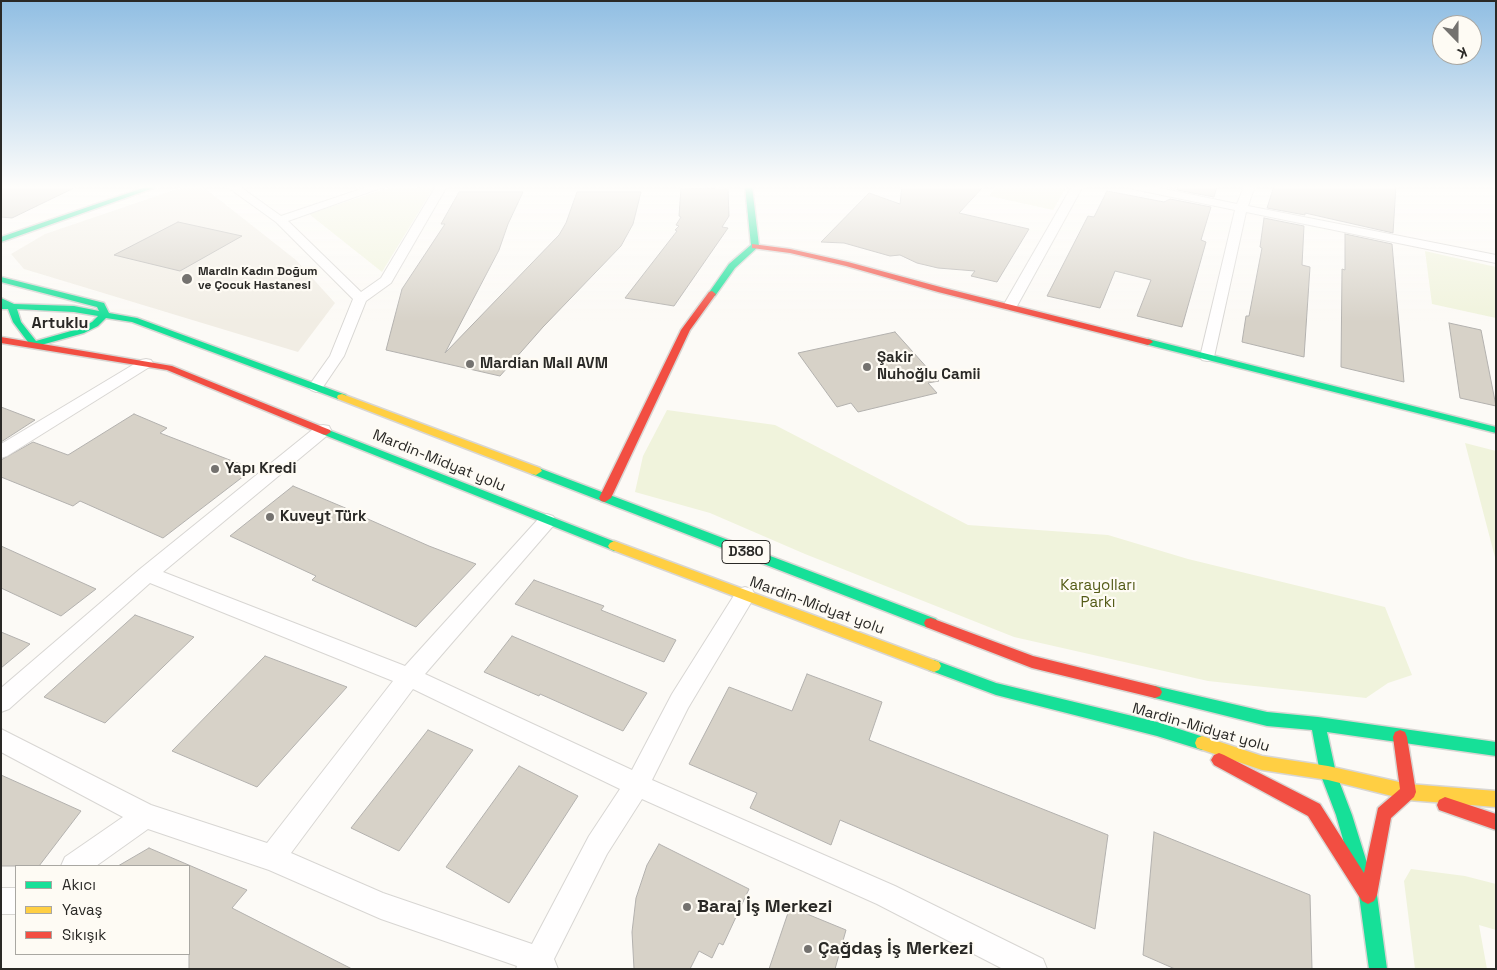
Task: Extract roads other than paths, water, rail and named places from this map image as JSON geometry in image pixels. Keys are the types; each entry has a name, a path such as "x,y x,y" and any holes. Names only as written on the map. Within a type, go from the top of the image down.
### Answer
{"main road":[{"path":"1,240 26,231"},
{"path":"753,231 755,246"},
{"path":"605,498 686,330 732,266 755,246 790,251 848,264 941,290 1496,430"},
{"path":"1,279 103,309 95,324 81,331 34,344 4,304"},
{"name":"Mardin-Midyat yolu","path":"4,304 103,309 316,387 1032,662 1267,719 1318,724 1496,749"},
{"name":"Mardin-Midyat yolu","path":"1,340 169,368 547,522 996,689 1157,729 1262,763 1328,772 1408,792 1496,799"},
{"path":"1318,724 1328,772 1344,815 1368,895 1378,969"},
{"path":"1157,729 1314,810 1368,895"},
{"path":"1400,737 1408,792"},
{"path":"1478,747 1496,744"},
{"path":"1368,895 1384,814 1408,792"},
{"path":"1408,792 1496,822"}],"street":[{"path":"292,231 360,299"},
{"path":"316,387 338,356 360,299 386,280 415,231"},
{"path":"1010,306 1052,231"},
{"path":"1206,357 1236,231"},
{"path":"1354,231 1428,244 1496,259"},
{"path":"1,452 146,363"},
{"path":"1,702 146,574 322,430"},
{"path":"272,858 409,677 547,522"},
{"path":"146,574 409,677 637,784 886,895 1033,969"},
{"path":"1,740 146,816 272,858 381,906 538,966 598,845 637,784 680,701 745,595"},
{"path":"75,865 146,816"},
{"path":"1,901 15,901"}],"place":[{"name":"Mardin Kadın Doğum ve Çocuk Hastanesi","path":"187,279"},
{"name":"Mardian Mall AVM","path":"470,364"},
{"name":"Şakir Nuhoğlu Camii","path":"867,367"},
{"name":"Yapı Kredi","path":"215,469"},
{"name":"Kuveyt Türk","path":"270,517"},
{"name":"Baraj İş Merkezi","path":"687,907"},
{"name":"Çağdaş İş Merkezi","path":"808,949"}],"district":[{"name":"Artuklu","path":"60,324"}],"park label":[{"name":"Karayolları Parkı","path":"1098,594"}]}
